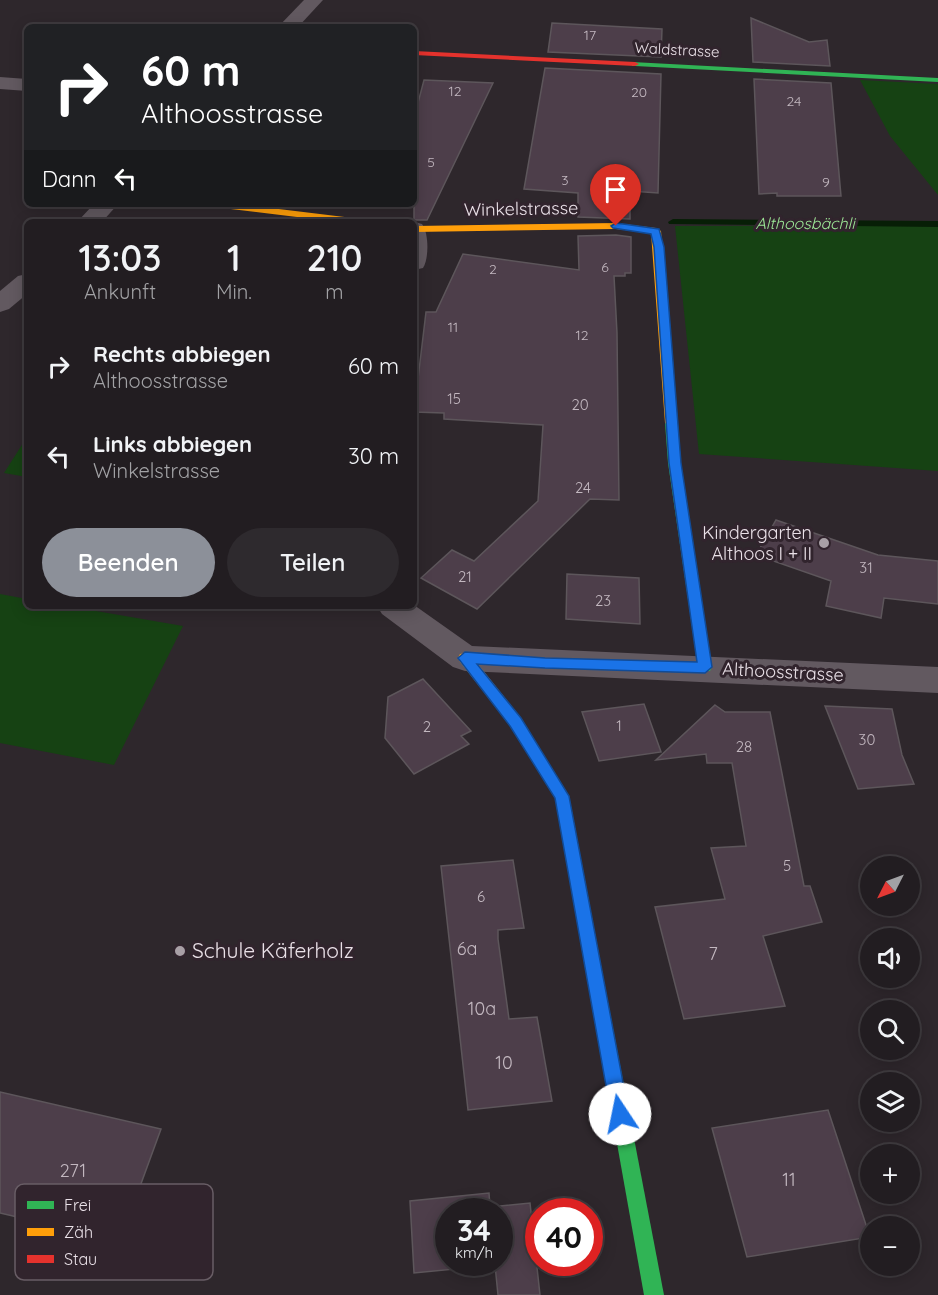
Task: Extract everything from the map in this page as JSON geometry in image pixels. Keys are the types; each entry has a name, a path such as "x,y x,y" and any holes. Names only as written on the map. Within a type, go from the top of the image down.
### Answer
{"street":[{"path":"290,24 314,0"},
{"name":"Waldstrasse","path":"417,53 938,80"},
{"path":"0,83 24,85"},
{"path":"92,219 104,207"},
{"path":"238,207 336,219"},
{"name":"Winkelstrasse","path":"417,229 616,226 656,231 675,463 705,667"},
{"path":"0,304 24,284"},
{"path":"397,609 465,658 516,722 562,796 654,1295"},
{"name":"Althoosstrasse","path":"465,658 545,663 705,667 936,684"}],"green space":[{"path":"860,80 938,84 938,195 890,136"},
{"path":"938,225 938,471 699,454 675,226"},
{"path":"24,442 24,476 4,473"},
{"path":"0,594 24,598 24,609 84,609 183,626 114,765 0,743"}],"building":[{"path":"751,18 809,42 827,40 830,66 753,62"},
{"path":"552,23 662,29 661,57 548,52"},
{"path":"545,68 661,74 658,193 630,191 630,219 578,217 578,193 524,189"},
{"path":"754,79 831,83 841,196 759,194"},
{"path":"424,80 493,83 427,220 414,219 414,207 417,207 417,107"},
{"path":"578,236 631,237 631,273 625,273 625,276 614,276 619,500 590,499 477,609 421,578 452,550 474,561 538,501 543,425 444,419 444,413 417,412 417,387 426,312 436,312 463,254 579,270"},
{"name":"Kindergarten Althoos I + II","path":"776,520 878,555 938,561 938,604 884,598 881,618 826,606 831,581 756,555"},
{"path":"567,574 639,578 640,624 566,619"},
{"path":"423,679 471,731 461,736 469,744 414,774 385,738 388,697"},
{"path":"644,704 661,752 599,761 582,712"},
{"path":"715,705 725,712 770,712 804,886 810,886 822,922 763,936 785,1006 684,1019 655,907 725,899 711,848 746,846 732,763 707,763 706,754 656,760"},
{"path":"825,706 892,709 902,755 914,784 858,789"},
{"path":"513,860 524,928 498,930 509,1019 537,1017 552,1101 468,1110 441,866"},
{"path":"0,1092 161,1129 141,1184 15,1184 15,1216 0,1213"},
{"path":"828,1110 863,1216 860,1216 860,1239 747,1257 712,1128"},
{"path":"489,1193 489,1198 440,1198"},
{"path":"435,1198 435,1271 414,1273 410,1201"},
{"path":"525,1204 525,1276 538,1276 540,1295 498,1295 496,1276 513,1276 513,1205"}],"waterway":[{"name":"Althoosbächli","path":"673,222 938,224"}],"traffic: fast":[{"path":"635,64 938,80"},
{"path":"671,423 674,463 705,667"},
{"path":"598,992 654,1295"}],"traffic: slow":[{"path":"238,207 336,219"},
{"path":"417,229 616,226 656,231 671,423"},
{"path":"465,658 516,722 562,796 598,992"}],"traffic: jam":[{"path":"417,53 635,64"}],"place":[{"name":"Kindergarten Althoos I + II","path":"824,543"},
{"name":"Schule Käferholz","path":"180,951"}],"route":[{"path":"616,226 656,231 675,463 705,667 545,663 465,658 516,722 562,796 620,1114"}]}
